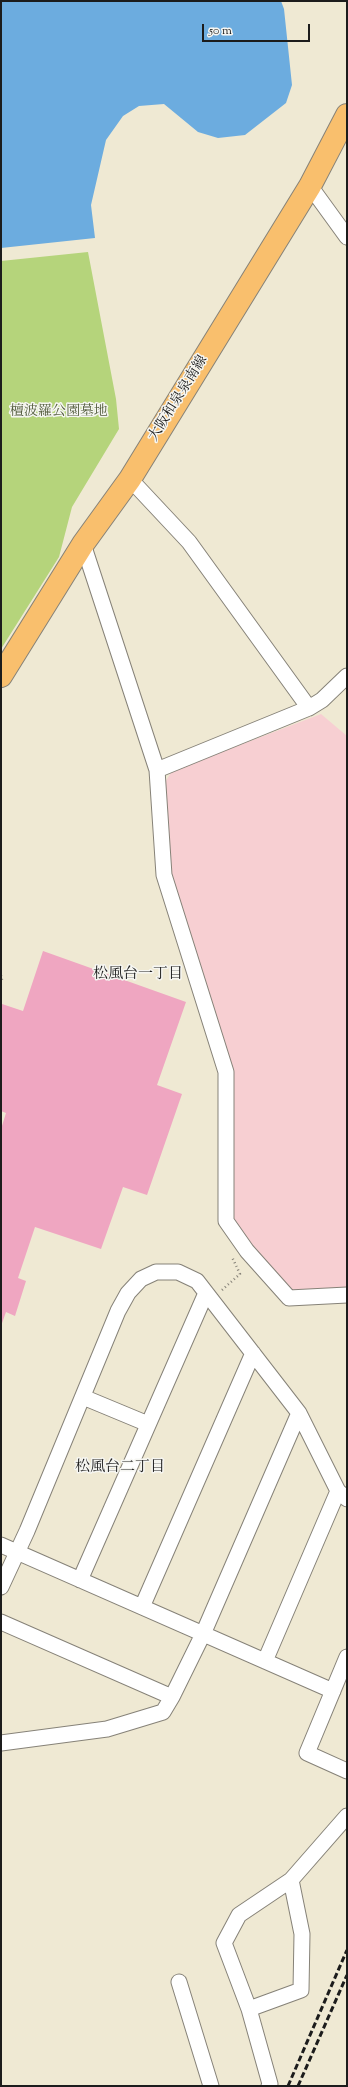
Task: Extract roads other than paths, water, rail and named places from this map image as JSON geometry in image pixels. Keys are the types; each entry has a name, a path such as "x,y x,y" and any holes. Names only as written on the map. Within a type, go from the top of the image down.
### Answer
{"main road":[{"name":"大阪和泉泉南線","path":"1,676 83,544 130,479 310,186 347,115"}],"street":[{"path":"310,186 347,237"},
{"path":"130,479 189,542 309,708"},
{"path":"83,544 157,770 164,875 226,1072 226,1221 247,1251 289,1298 347,1295"},
{"path":"157,770 309,708 322,700 347,676"},
{"path":"1,1587 16,1552 27,1532 118,1311 128,1293 141,1279 156,1272 178,1272 197,1281 300,1413 342,1495 265,1661"},
{"path":"80,1580 148,1424 208,1296"},
{"path":"142,1607 253,1353"},
{"path":"83,1397 148,1424"},
{"path":"1,1743 106,1729 163,1712 203,1634 300,1413"},
{"path":"1,1545 333,1691"},
{"path":"1,1622 172,1697"},
{"path":"347,1657 307,1752 347,1771"},
{"path":"269,2086 270,2084 249,2009 224,1943 239,1915 290,1880 347,1816"},
{"path":"249,2009 301,1990 302,1934 290,1880"},
{"path":"179,1982 211,2086"}],"water":[{"path":"1,1 281,1 284,9 292,85 286,103 245,135 218,138 198,132 164,104 139,106 123,116 106,140 91,205 95,238 1,248"}],"railway":[{"path":"288,2086 347,1950"},
{"path":"298,2086 347,1975"}],"district":[{"name":"松風台一丁目","path":"138,975"},
{"name":"松風台二丁目","path":"120,1468"}],"park label":[{"name":"檀波羅公園墓地","path":"59,413"}]}
